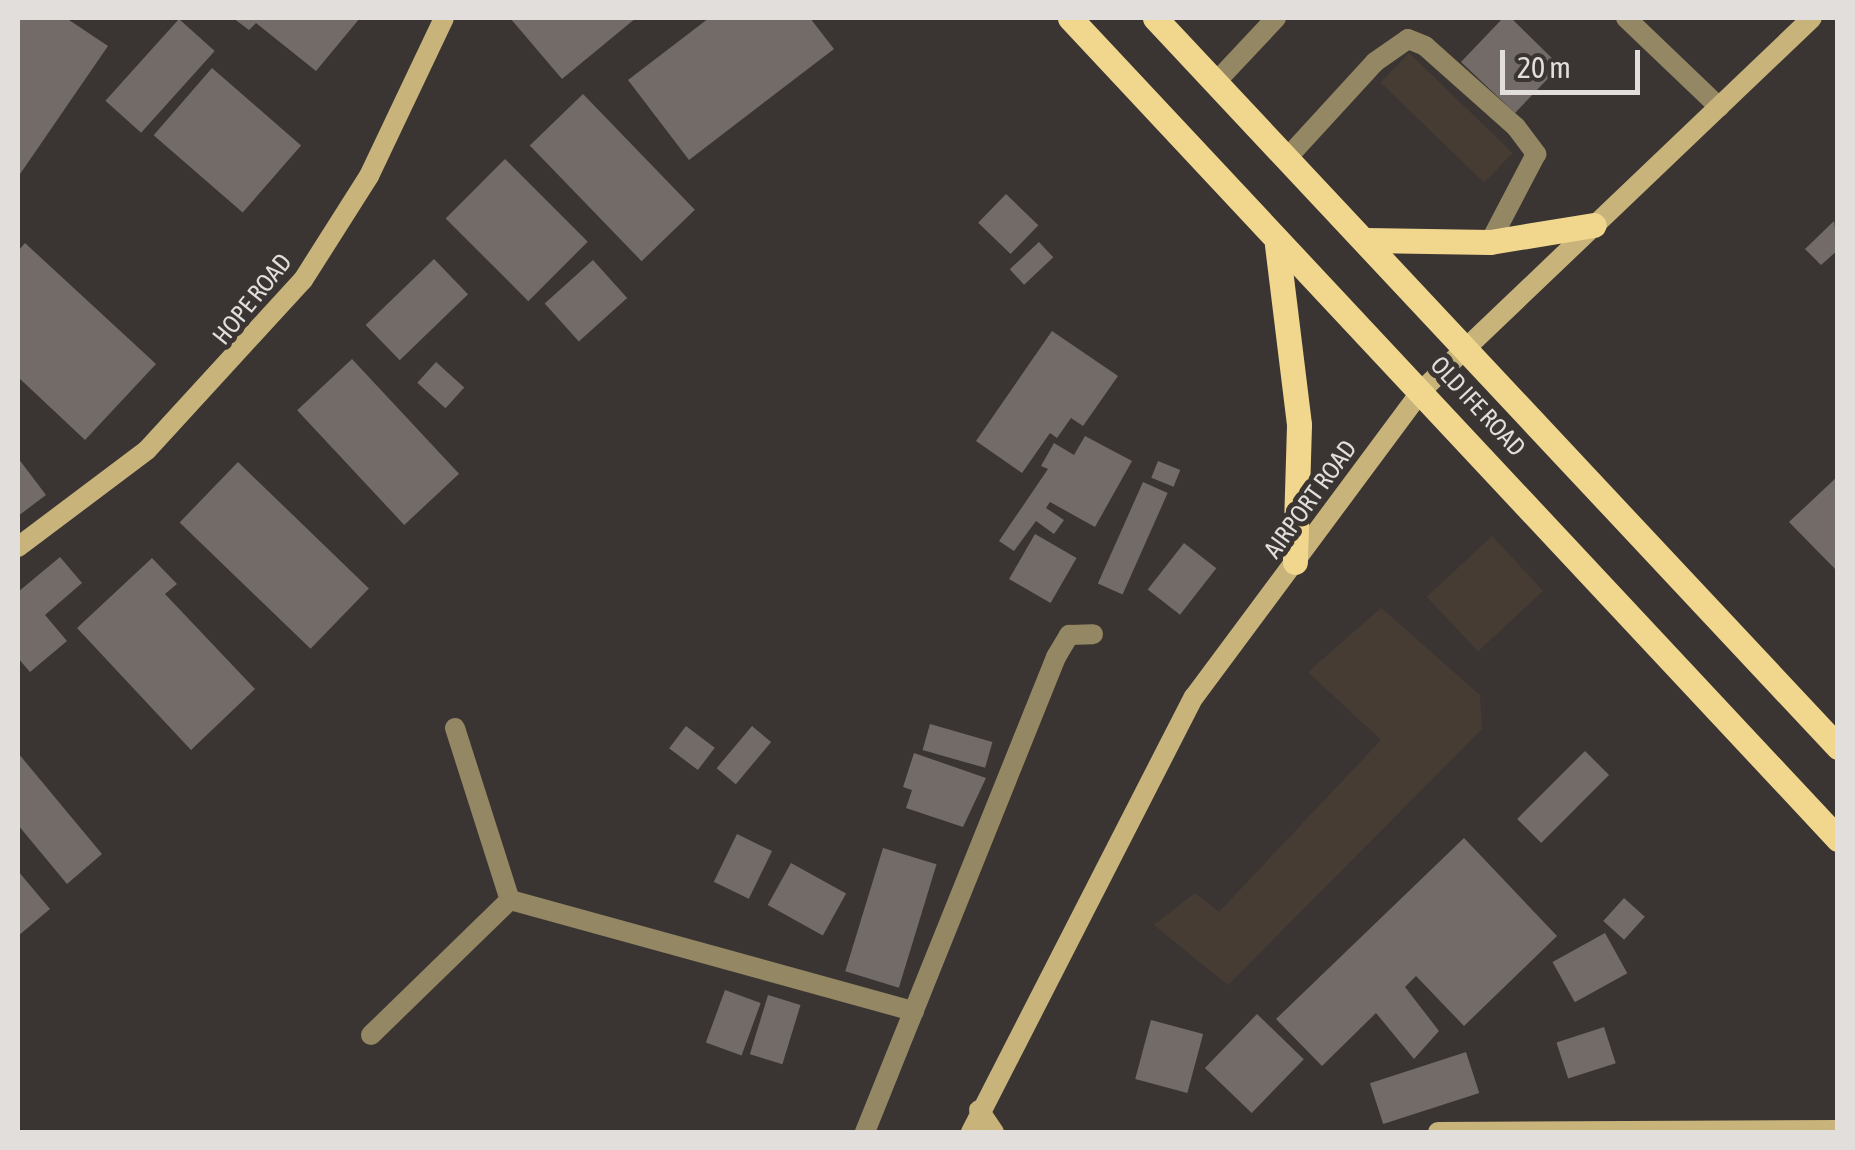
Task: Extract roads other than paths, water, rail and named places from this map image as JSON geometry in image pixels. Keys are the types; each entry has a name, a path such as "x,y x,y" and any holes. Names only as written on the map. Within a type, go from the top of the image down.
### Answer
{"main road":[{"name":"HOPE ROAD","path":"18,547 147,450 302,280 368,176 444,18"},
{"name":"OLD IFE ROAD","path":"1070,18 1277,245 1421,391 1838,839"},
{"name":"OLD IFE ROAD","path":"1155,18 1838,746"},
{"name":"AIRPORT ROAD","path":"978,1110 1194,698 1421,391 1812,18"},
{"path":"1366,240 1490,242 1594,226"},
{"path":"1277,245 1299,426 1295,562"},
{"path":"971,1132 978,1110"},
{"path":"978,1110 994,1132"},
{"path":"1438,1132 1838,1130"}],"lane":[{"path":"1215,84 1276,18"},
{"path":"1626,18 1649,26 1719,106"},
{"path":"1287,158 1375,62 1408,39 1503,115 1536,154 1490,242"},
{"path":"865,1132 1056,657 1068,635 1093,634"},
{"path":"455,728 510,900"},
{"path":"510,900 914,1011"},
{"path":"371,1035 510,900"}]}
